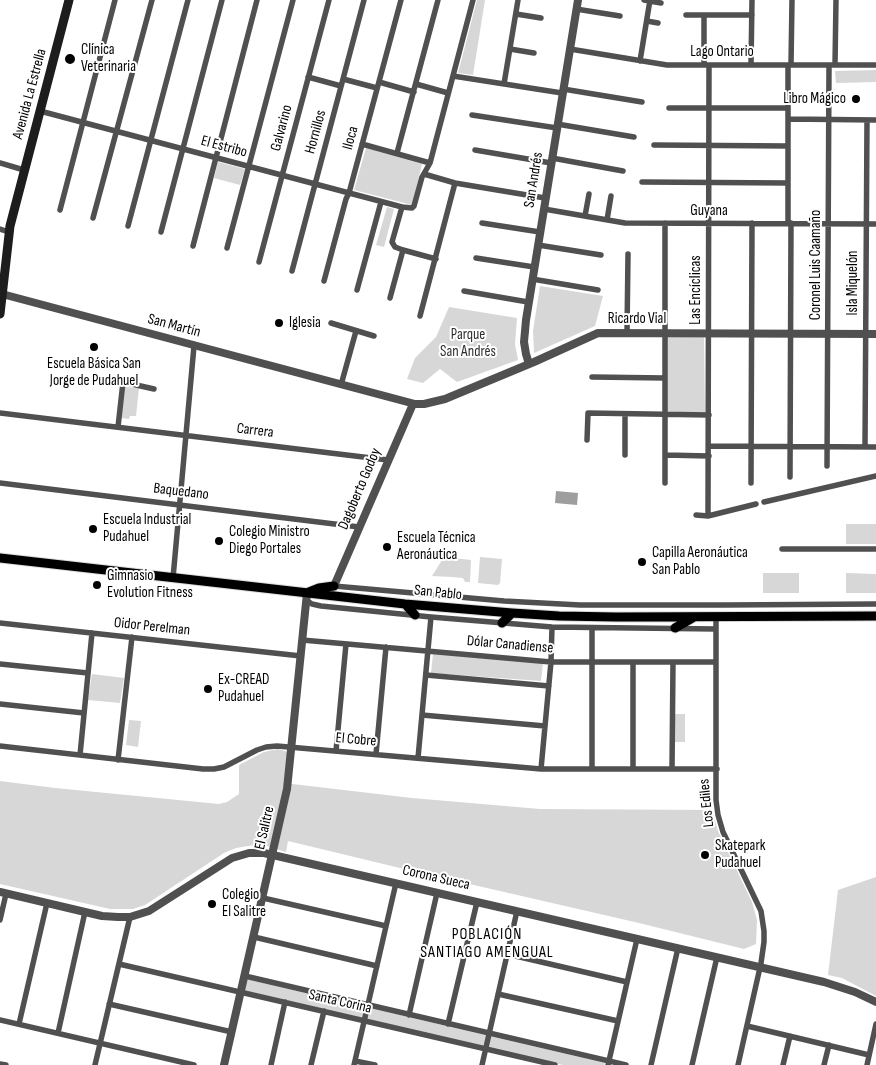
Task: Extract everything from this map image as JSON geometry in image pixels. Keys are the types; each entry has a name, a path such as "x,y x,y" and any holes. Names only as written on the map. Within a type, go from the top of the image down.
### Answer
{"main road":[{"name":"Avenida La Estrella","path":"0,314 4,230 24,170 69,0"},
{"name":"San Pablo","path":"0,558 306,596 512,613 588,617 876,616"},
{"path":"306,596 320,588 334,586"},
{"path":"405,604 415,615"},
{"path":"502,623 512,613"},
{"path":"675,628 695,617"}],"street":[{"path":"60,210 115,0"},
{"path":"93,218 152,0"},
{"path":"128,226 188,0"},
{"path":"161,232 222,0"},
{"path":"193,246 257,0"},
{"path":"228,248 293,0"},
{"name":"Galvarino","path":"259,262 329,0"},
{"name":"Hornillos","path":"292,271 364,0"},
{"name":"Iloca","path":"324,281 400,0"},
{"path":"397,153 438,0"},
{"path":"436,259 402,250 395,247 392,242 402,207 411,209 414,207 424,174 430,163 473,0"},
{"path":"504,84 518,0"},
{"name":"San Andrés","path":"529,364 524,335 528,302 578,0"},
{"path":"640,61 647,21 648,0 661,3"},
{"path":"751,65 752,0"},
{"path":"790,477 788,108 792,0"},
{"name":"Coronel Luis Caamaño","path":"827,466 829,119 836,0"},
{"path":"576,9 620,16"},
{"path":"516,14 541,18"},
{"path":"686,15 752,15"},
{"name":"Las Encíclicas","path":"704,15 709,108 708,516"},
{"path":"647,21 658,23"},
{"path":"510,49 534,53"},
{"name":"Lago Ontario","path":"570,49 667,65 876,65"},
{"path":"453,76 642,102"},
{"path":"308,77 341,86"},
{"path":"343,78 414,92"},
{"path":"416,84 448,93"},
{"path":"669,108 788,108"},
{"name":"El Estribo","path":"40,111 402,207"},
{"path":"472,115 634,137"},
{"path":"788,118 876,120"},
{"name":"Isla Miquelón","path":"865,447 866,120"},
{"path":"362,144 430,163"},
{"path":"654,146 788,146"},
{"path":"475,150 623,171"},
{"path":"0,162 24,170"},
{"path":"424,174 455,183 545,198"},
{"path":"642,182 788,183"},
{"path":"420,316 455,183"},
{"path":"585,216 588,194"},
{"path":"607,220 611,196"},
{"path":"357,290 381,202"},
{"name":"Guyana","path":"544,209 625,223 876,224"},
{"path":"482,223 540,232"},
{"path":"664,483 665,223"},
{"path":"751,483 752,223"},
{"path":"538,245 601,255"},
{"path":"390,298 402,250"},
{"path":"627,332 628,254"},
{"path":"476,258 534,267"},
{"path":"532,279 598,290"},
{"path":"464,291 528,302"},
{"name":"San Martín","path":"1,294 413,404"},
{"path":"331,323 374,336"},
{"path":"341,385 356,331"},
{"name":"Ricardo Vial","path":"413,404 424,404 442,400 602,332 876,334"},
{"path":"173,578 194,346"},
{"path":"592,377 665,378"},
{"path":"118,427 123,382 154,389"},
{"name":"Dagoberto Godoy","path":"334,586 413,404"},
{"name":"Carrera","path":"0,413 388,460"},
{"path":"587,440 588,414 709,415"},
{"path":"625,414 625,455"},
{"path":"708,446 876,447"},
{"path":"665,455 708,456"},
{"path":"764,502 876,476"},
{"name":"Baquedano","path":"0,483 359,527"},
{"path":"696,515 708,516 756,504"},
{"path":"782,549 876,548"},
{"name":"San Pablo","path":"334,586 504,601 586,605 876,604"},
{"name":"San Pablo","path":"306,596 309,602 318,606 552,627 716,628"},
{"name":"El Salitre","path":"224,1065 288,790 306,596"},
{"path":"418,758 431,617"},
{"name":"Los Ediles","path":"716,617 717,808 723,832 761,911 764,942 738,1065"},
{"name":"Oidor Perelman","path":"0,623 301,656"},
{"path":"541,769 551,662 552,627"},
{"path":"592,628 592,769"},
{"path":"80,755 92,633"},
{"path":"118,760 132,638"},
{"name":"Dólar Canadiense","path":"302,640 551,662 716,662"},
{"path":"336,751 346,644"},
{"path":"376,754 386,647"},
{"path":"633,662 633,769"},
{"path":"672,769 673,662"},
{"path":"0,664 88,673"},
{"path":"426,675 549,686"},
{"path":"0,704 84,713"},
{"path":"422,715 545,726"},
{"name":"El Cobre","path":"0,746 209,770 229,765 252,752 271,746 541,769 716,769"},
{"name":"Corona Sueca","path":"3,893 109,917 130,916 149,911 227,861 254,852 760,967 834,985 856,992 876,1002"},
{"path":"375,1065 355,1063 396,883"},
{"path":"0,920 3,893"},
{"path":"409,1014 437,893"},
{"path":"263,898 386,926"},
{"path":"448,1024 477,902"},
{"path":"19,1024 47,903"},
{"path":"482,1065 517,911"},
{"path":"58,1033 85,912"},
{"path":"95,1065 130,916"},
{"path":"254,937 377,966"},
{"path":"609,1063 637,939"},
{"path":"651,1065 678,948"},
{"path":"507,954 627,982"},
{"path":"692,1065 717,957"},
{"name":"Santa Corina","path":"119,964 485,1049 525,1062 555,1065"},
{"name":"Santa Corina","path":"245,976 609,1063 626,1065"},
{"path":"498,994 618,1021"},
{"path":"270,1065 285,1002"},
{"path":"110,1004 232,1032"},
{"path":"312,1065 324,1011"},
{"path":"0,1020 194,1065"},
{"path":"867,1065 876,1024"},
{"path":"747,1026 869,1055"},
{"path":"783,1065 790,1036"},
{"path":"824,1065 829,1046"},
{"path":"0,1064 6,1065"}],"green space":[{"path":"477,0 485,0 473,75 458,73"},
{"path":"876,70 876,82 836,83 835,71"},
{"path":"366,148 422,164 412,205 354,190"},
{"path":"218,162 245,169 240,185 214,178"},
{"path":"387,207 394,209 384,247 376,245"},
{"path":"540,286 603,296 595,326 534,353 533,331"},
{"name":"Parque San Andrés","path":"449,307 517,318 515,344 518,360 457,382 440,369 423,383 407,379 415,358 436,337"},
{"path":"667,337 704,337 705,413 667,412"},
{"path":"125,387 139,388 136,416 130,416 129,419 121,418"},
{"path":"846,524 876,524 876,544 846,544"},
{"path":"444,557 471,560 470,582 465,582 463,578 432,576"},
{"path":"480,557 502,559 500,583 498,585 478,583"},
{"path":"763,573 799,573 799,593 763,593"},
{"path":"846,573 876,574 876,593 846,593"},
{"path":"433,654 543,663 541,681 431,673"},
{"path":"92,674 124,678 120,703 88,700"},
{"path":"675,714 685,714 685,742 675,742"},
{"path":"129,720 141,721 138,747 126,745"},
{"path":"278,749 288,752 284,783 412,798 540,809 712,810 718,831 752,902 757,920 756,944 744,949 288,841 286,852 260,844 236,848 224,853 145,905 133,909 110,909 0,884 0,781 219,804 227,802 239,794 239,765 264,752"},
{"path":"876,877 876,996 842,978 828,975 838,890"},
{"path":"246,979 605,1063 604,1065 563,1065 243,990"}],"shaded area":[{"path":"556,491 578,493 577,505 555,503"}],"place":[{"name":"Clínica Veterinaria","path":"70,59"},
{"name":"Libro Mágico","path":"856,99"},
{"name":"Iglesia","path":"279,323"},
{"name":"Escuela Básica San Jorge de Pudahuel","path":"94,347"},
{"name":"Escuela Industrial Pudahuel","path":"93,529"},
{"name":"Colegio Ministro Diego Portales","path":"219,541"},
{"name":"Escuela Técnica Aeronáutica","path":"387,547"},
{"name":"Capilla Aeronáutica San Pablo","path":"642,562"},
{"name":"Gimnasio Evolution Fitness","path":"97,585"},
{"name":"Ex-CREAD Pudahuel","path":"208,689"},
{"name":"Skatepark Pudahuel","path":"705,855"},
{"name":"Colegio El Salitre","path":"212,904"}],"district":[{"name":"POBLACIÓN SANTIAGO AMENGUAL","path":"487,944"}]}
